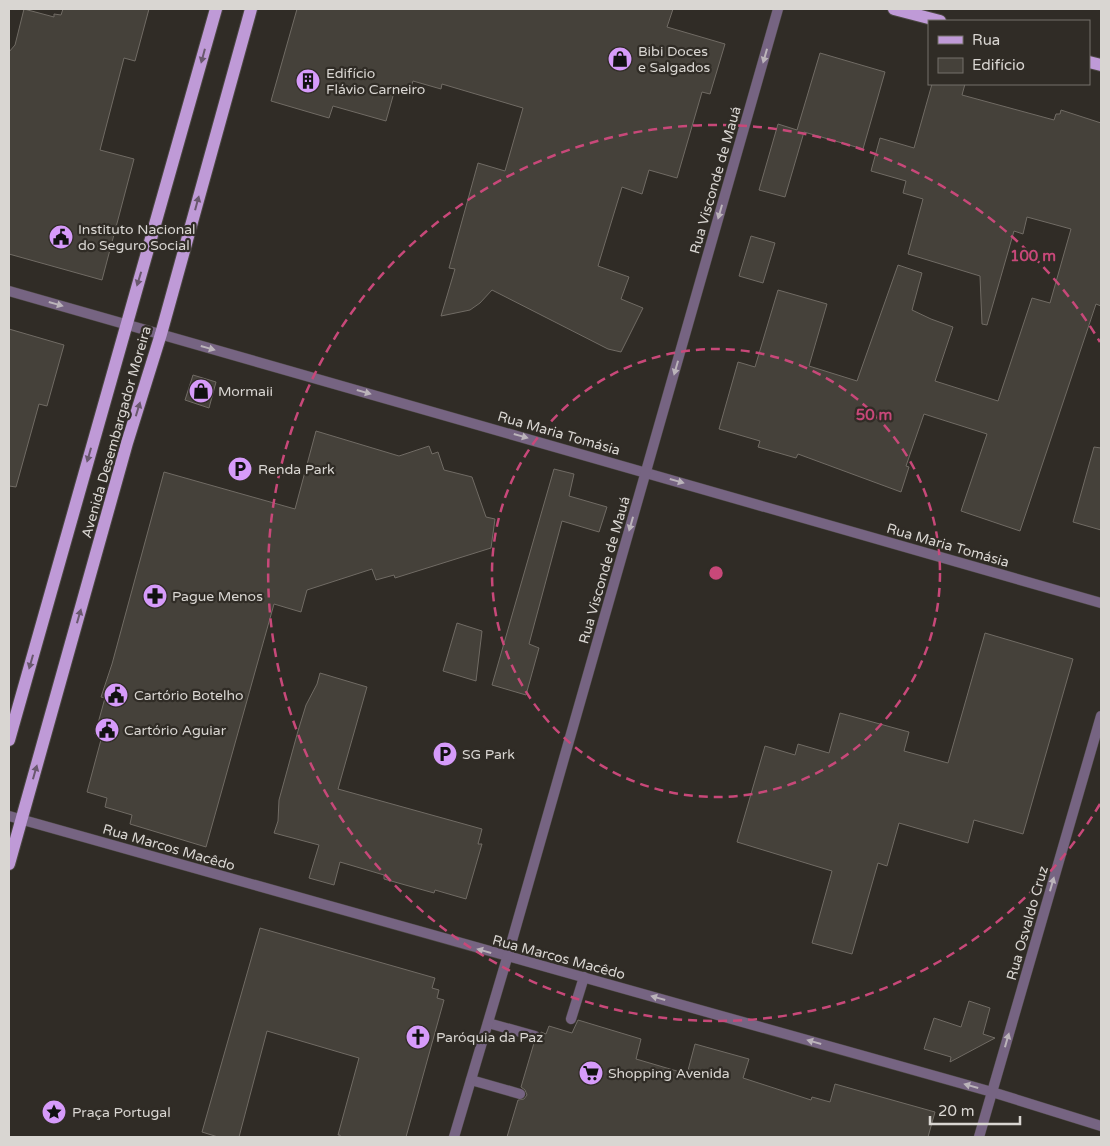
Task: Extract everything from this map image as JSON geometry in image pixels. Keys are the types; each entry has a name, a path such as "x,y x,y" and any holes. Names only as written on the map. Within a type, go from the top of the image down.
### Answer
{"main road":[{"name":"Avenida Desembargador Moreira","path":"9,740 216,9"},
{"name":"Avenida Desembargador Moreira","path":"9,864 15,818 161,334 251,9"},
{"path":"894,9 936,20"}],"street":[{"name":"Rua Visconde de Mauá","path":"454,1137 507,958 778,9"},
{"name":"Rua Maria Tomásia","path":"9,291 1101,603"},
{"name":"Rua Osvaldo Cruz","path":"979,1137 1101,716"},
{"name":"Rua Marcos Macêdo","path":"15,818 507,958 584,977 992,1092 1101,1126"},
{"path":"571,1019 584,977"},
{"path":"488,1023 535,1036"},
{"path":"471,1080 520,1094"}],"building":[{"path":"24,9 54,17 54,14 61,15 63,9 149,9 135,61 124,58 100,150 134,159 102,280 9,254 9,52 15,45"},
{"path":"297,9 673,9 667,27 725,44 710,94 702,92 677,178 649,170 642,194 622,187 598,266 629,277 621,299 643,308 621,352 608,349 492,290 480,303 470,310 441,316 455,269 449,268 478,163 505,171 523,108 442,84 441,89 413,81 409,93 395,89 386,121 333,106 329,118 271,101"},
{"path":"820,53 885,72 863,149 804,132 785,197 759,190 778,124 797,130"},
{"path":"932,85 965,85 962,95 1054,120 1056,114 1060,114 1061,110 1101,123 1101,306 1096,304 1020,531 961,511 987,434 924,414 906,466 909,467 901,492 798,454 796,458 758,447 760,441 719,429 738,362 755,367 778,290 827,304 809,366 857,381 898,265 922,273 912,310 953,327 935,381 998,401 1032,298 1050,303 1071,229 1027,217 1023,234 1014,231 987,325 982,324 980,276 908,254 923,199 903,193 906,181 871,171 880,138 914,148"},
{"path":"751,236 775,243 763,283 739,276"},
{"path":"9,329 64,345 47,406 39,404 16,487 9,486"},
{"name":"Mormaii","path":"193,375 216,382 209,408 185,400"},
{"path":"316,431 399,456 429,446 432,454 438,452 444,470 472,477 486,517 495,519 491,548 395,578 394,575 376,580 372,569 307,590 301,612 274,604 206,847 130,824 132,815 105,807 107,798 87,792 102,736 95,734 105,698 101,697 112,664 164,472 295,509"},
{"path":"1094,447 1101,448 1101,530 1073,522"},
{"path":"554,469 574,474 569,496 607,507 599,532 562,521 529,644 539,648 526,695 492,685"},
{"path":"457,623 482,631 476,681 443,671"},
{"path":"985,633 1073,659 1023,834 974,820 968,843 899,823 887,866 878,863 852,954 812,943 832,871 737,842 765,746 795,755 798,744 829,753 840,713 909,732 904,751 948,763"},
{"path":"320,673 367,687 338,789 482,829 478,844 482,844 466,899 435,890 434,893 384,879 384,875 340,862 334,885 309,878 319,845 274,833 278,821 279,800 298,731 306,705 317,684"},
{"path":"260,928 435,978 432,988 439,990 437,998 444,1000 406,1137 340,1137 338,1135 359,1058 267,1031 239,1137 218,1137 202,1132"},
{"path":"969,1001 990,1008 983,1034 995,1038 950,1062 951,1057 924,1049 934,1018 961,1027"},
{"path":"578,1020 641,1039 636,1059 687,1074 695,1044 749,1059 743,1078 811,1100 812,1097 830,1102 835,1084 935,1112 928,1137 507,1137 518,1100 524,1099 527,1095 521,1087 534,1043 540,1041 541,1032 546,1034 549,1026 572,1033"}],"place":[{"name":"Bibi Doces e Salgados","path":"620,59"},
{"name":"Edifício Flávio Carneiro","path":"308,81"},
{"name":"Instituto Nacional do Seguro Social","path":"61,237"},
{"name":"Mormaii","path":"201,391"},
{"name":"Renda Park","path":"240,469"},
{"name":"Pague Menos","path":"155,596"},
{"name":"Cartório Botelho","path":"116,695"},
{"name":"Cartório Aguiar","path":"107,730"},
{"name":"SG Park","path":"445,754"},
{"name":"Paróquia da Paz","path":"418,1037"},
{"name":"Shopping Avenida","path":"591,1073"},
{"name":"Praça Portugal","path":"54,1112"}]}
